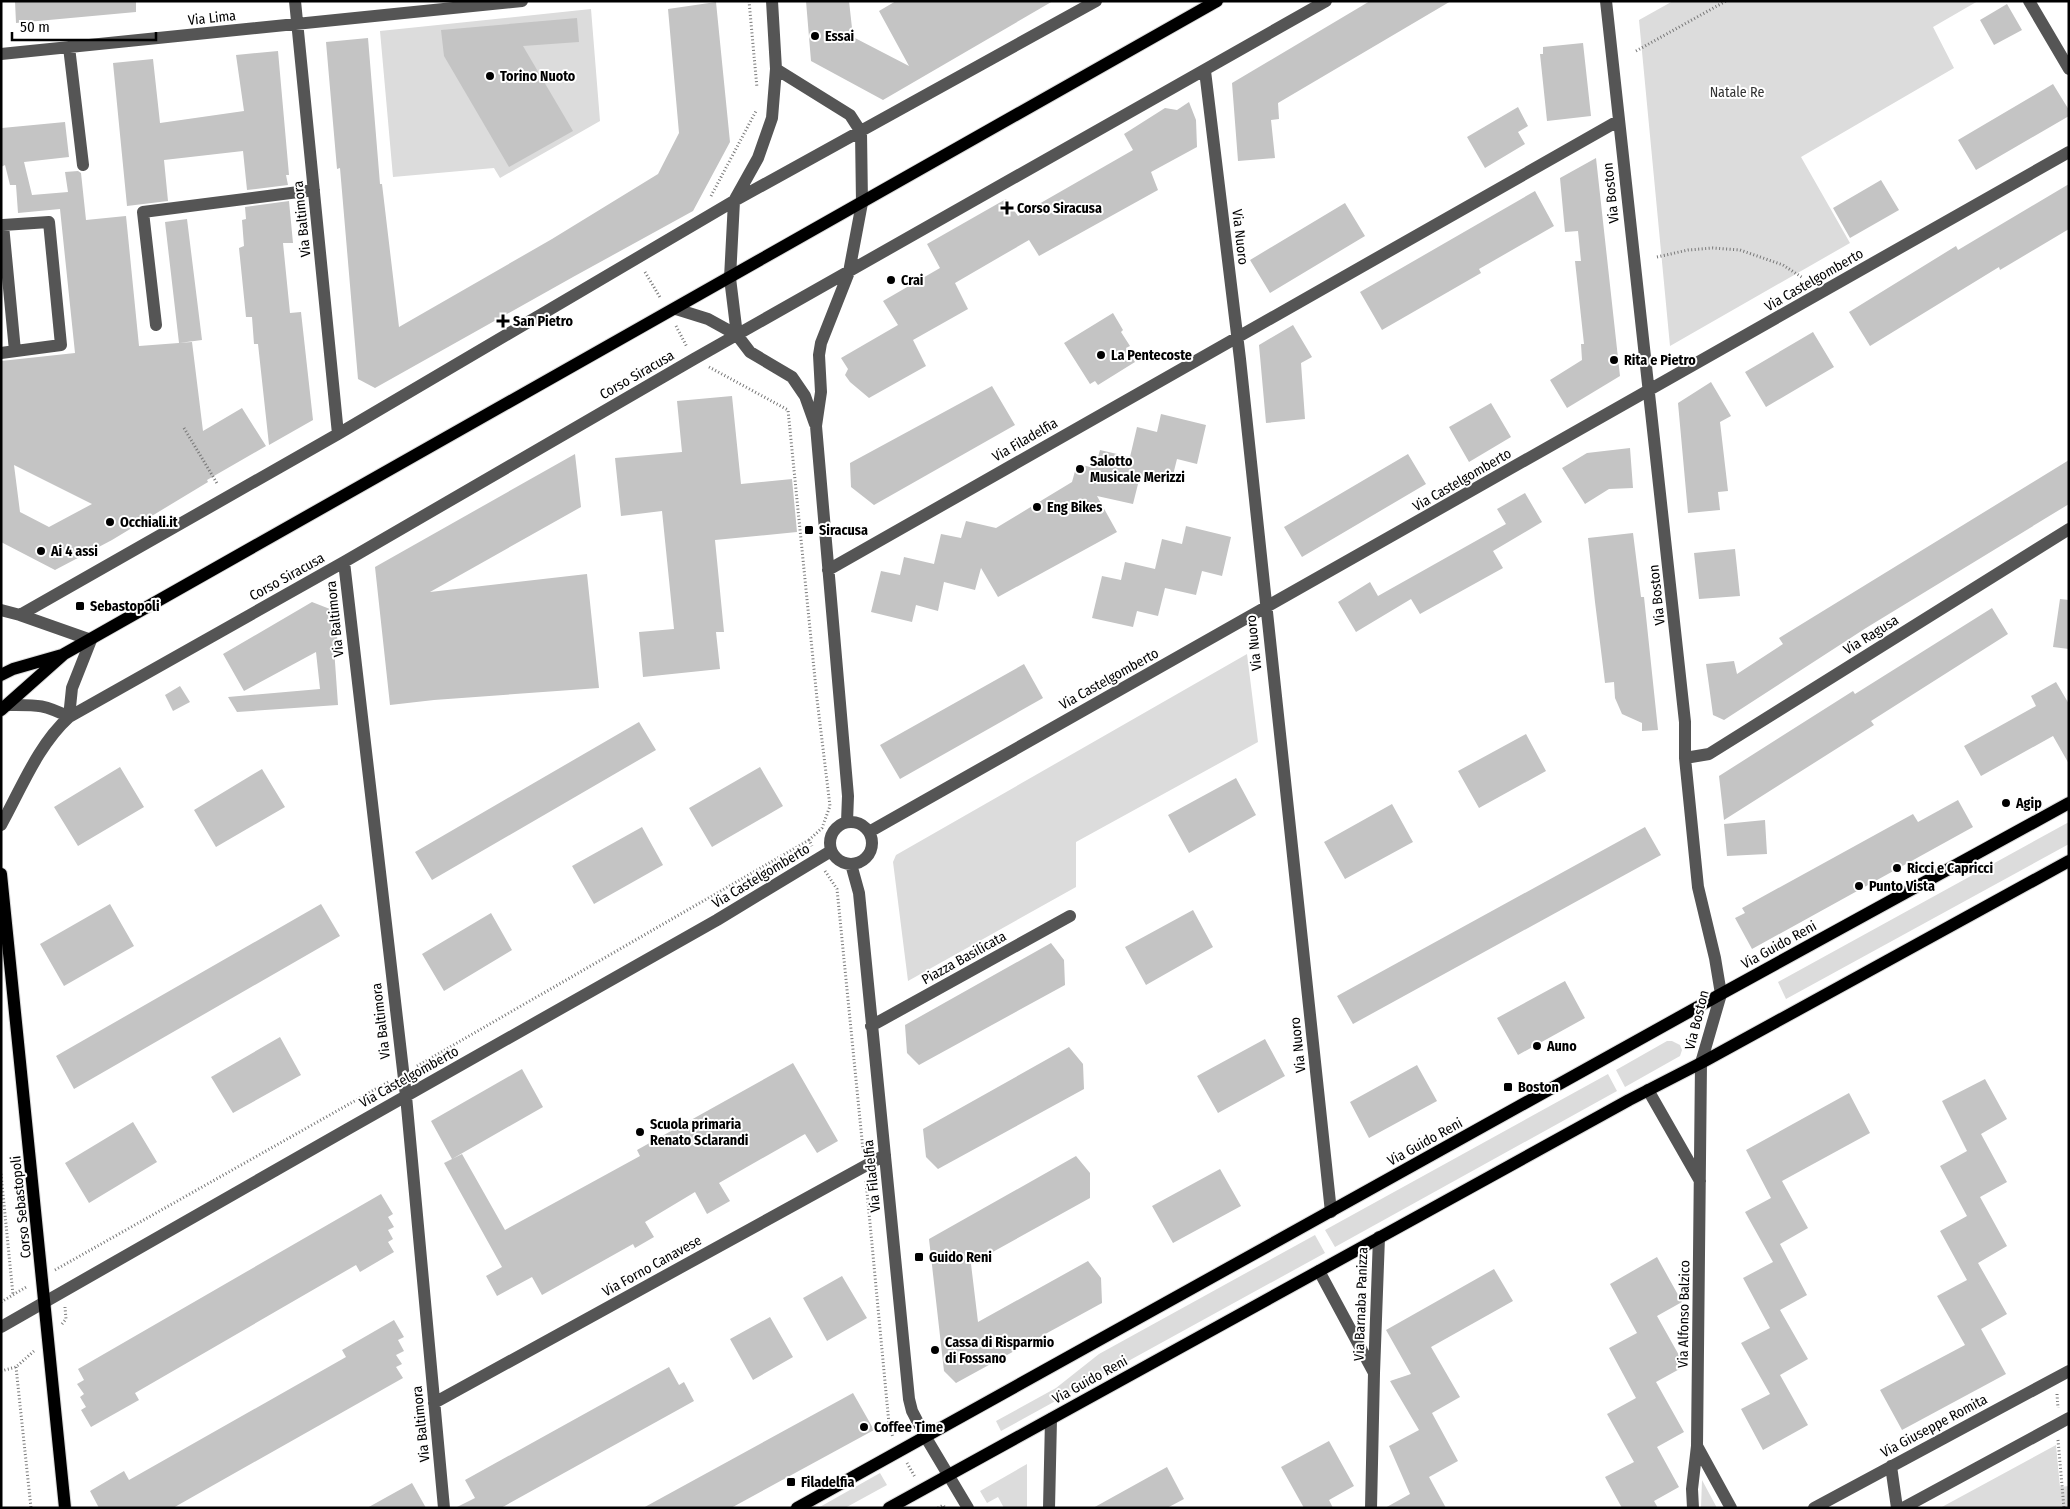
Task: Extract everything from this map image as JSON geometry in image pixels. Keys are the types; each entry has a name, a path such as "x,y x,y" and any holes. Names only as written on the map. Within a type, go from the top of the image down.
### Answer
{"main road":[{"path":"1,675 13,669 64,654 91,640 1217,1"},
{"path":"5,708 64,654"},
{"name":"Via Guido Reni","path":"797,1508 1721,994 2069,803"},
{"name":"Via Guido Reni","path":"889,1508 1379,1237 2069,861"},
{"name":"Corso Sebastopoli","path":"1,874 65,1508"}],"street":[{"name":"Via Baltimora","path":"295,1 338,434"},
{"path":"298,25 522,1"},
{"path":"737,335 730,278 734,201 755,166 772,118 776,69 772,1"},
{"path":"20,615 338,434 734,201 1096,1"},
{"name":"Corso Siracusa","path":"1,825 48,740 69,717 344,562 694,359 1326,1"},
{"name":"Via Boston","path":"1606,1 1685,722 1685,758 1698,887 1715,958 1721,994 1701,1063"},
{"path":"2029,1 2069,69"},
{"name":"Via Lima","path":"1,54 298,25"},
{"path":"69,48 83,165"},
{"path":"776,69 850,115 861,132 862,203 849,272 821,343 819,355 821,392 816,426 848,796 847,822"},
{"name":"Via Nuoro","path":"1205,71 1237,336 1331,1212"},
{"path":"1237,336 1618,121"},
{"name":"Via Castelgomberto","path":"869,832 2069,152"},
{"path":"156,325 143,212 314,190"},
{"path":"1,353 61,345 49,222 4,225 14,351"},
{"path":"676,309 708,319 737,335 750,352 792,377 805,396 816,426"},
{"name":"Via Filadelfia","path":"828,570 1237,336"},
{"name":"Via Ragusa","path":"1685,758 1709,754 2069,529"},
{"name":"Via Baltimora","path":"344,562 406,1096 444,1508"},
{"path":"1,610 91,640 72,688 69,717 50,707 41,705 5,708"},
{"path":"847,822 862,824 869,832 872,841 868,855 861,861 852,864 838,860 831,852 829,844 831,834 838,826 847,822"},
{"name":"Via Castelgomberto","path":"1,1327 717,920 831,852"},
{"name":"Via Filadelfia","path":"852,864 859,893 909,1399 912,1411 925,1436 968,1508"},
{"name":"Piazza Basilicata","path":"871,1026 1070,916"},
{"name":"Via Alfonso Balzico","path":"1693,1508 1692,1489 1697,1446 1701,1063"},
{"path":"1648,1090 1700,1182"},
{"name":"Via Forno Canavese","path":"434,1403 885,1156"},
{"name":"Via Barnaba Panizza","path":"1371,1508 1379,1237"},
{"name":"Via Barnaba Panizza","path":"1319,1271 1374,1373"},
{"name":"Via Giuseppe Romita","path":"1814,1508 2069,1371"},
{"path":"1903,1508 2069,1418"},
{"path":"1049,1508 1051,1419"},
{"name":"Via Alfonso Balzico","path":"1697,1446 1731,1508"},
{"path":"1891,1466 1897,1508"}],"path":[{"path":"749,1 758,95"},
{"path":"1636,51 1726,1"},
{"path":"708,202 759,104"},
{"path":"1657,257 1688,250 1713,248 1740,250 1783,265 1803,278"},
{"path":"60,1267 403,1074 808,840 822,828 830,806 817,699 788,410 694,359"},
{"path":"184,428 225,498"},
{"path":"808,840 837,890 890,1433 922,1490"},
{"path":"1,1174 13,1295 1,1302"},
{"path":"1,1371 16,1366 32,1508"},
{"path":"2058,1440 2064,1508"},
{"path":"938,1508 943,1505 945,1508"}],"green space":[{"name":"Natale Re","path":"1673,1 1978,1 1933,27 1954,68 1801,157 1850,243 1670,346 1639,20"},
{"name":"Torino Nuoto","path":"591,9 600,121 500,178 494,168 393,177 380,31"},
{"path":"1247,654 1258,742 1076,842 1076,887 908,981 893,862 896,855"},
{"path":"2069,822 2069,844 1786,999 1778,982"},
{"path":"1667,1041 1680,1045 1682,1050 1680,1056 1625,1087 1616,1070"},
{"path":"1608,1074 1617,1091 1335,1247 1325,1230"},
{"path":"1315,1235 1325,1253 1001,1431 996,1421 1056,1388 1099,1354"},
{"path":"2056,1445 2060,1487 2069,1486 2069,1508 1940,1508"},
{"path":"1027,1464 1027,1508 1004,1508 998,1497 987,1503 980,1491"},
{"path":"880,1473 887,1485 845,1508 818,1508"},
{"path":"1702,1480 1717,1508 1701,1508"}],"building":[{"path":"15,1 136,1 136,12 16,23"},
{"path":"806,1 849,1 853,37 909,66 879,11 896,1 1053,1 883,100 811,61"},
{"path":"1370,1 1451,1 1278,103 1279,119 1271,120 1275,158 1238,161 1232,83"},
{"path":"716,2 730,142 693,211 375,388 358,379 340,168 337,169 326,42 368,38 380,184 382,184 399,327 552,239 658,174 679,133 668,9"},
{"path":"2007,4 2022,30 1994,45 1980,20"},
{"name":"Torino Nuoto","path":"577,18 579,42 523,46 573,131 509,167 444,56 441,30"},
{"path":"1583,43 1591,116 1547,121 1540,54 1543,54 1543,47"},
{"path":"278,51 289,175 286,175 288,185 247,190 243,151 164,160 168,201 127,206 113,63 153,59 160,123 244,111 236,55"},
{"path":"2053,84 2069,110 2069,116 1976,170 1958,140"},
{"path":"1189,102 1196,120 1197,147 1151,172 1158,190 1039,256 1029,240 955,283 968,309 913,340 926,366 869,398 850,382 845,375 848,369 841,358 898,325 883,301 940,268 927,244 1006,199 1018,216 1133,150 1124,134 1165,108 1177,110"},
{"path":"1518,107 1528,126 1518,132 1525,144 1485,168 1467,137"},
{"path":"65,122 69,157 24,162 32,195 68,192 65,172 78,171 81,173 86,220 126,216 139,346 192,342 203,431 242,408 266,446 207,480 208,482 112,540 55,570 1,542 1,361 75,353 60,209 18,213 16,185 10,185 5,165 1,167 2,128","holes":["14,465 92,504 49,527 20,512"]},
{"path":"1596,158 1620,376 1567,408 1550,380 1582,360 1581,344 1584,344 1575,261 1581,261 1578,231 1565,232 1560,178"},
{"path":"1881,180 1899,210 1850,238 1833,208"},
{"path":"2069,184 2069,229 2000,270 1999,267 1870,346 1849,312 1956,246 1958,250"},
{"path":"1535,191 1554,226 1479,269 1481,273 1382,330 1360,292"},
{"path":"289,201 293,243 283,243 290,313 301,312 313,420 269,445 258,344 254,344 252,317 246,317 239,248 244,246 242,220 246,219 245,207"},
{"path":"1345,203 1365,236 1270,293 1250,260"},
{"path":"187,219 202,340 179,343 165,222"},
{"name":"La Pentecoste","path":"1113,313 1123,330 1121,332 1130,346 1126,348 1135,362 1098,385 1095,381 1090,384 1064,343"},
{"path":"1293,325 1312,357 1301,363 1305,419 1266,423 1259,345"},
{"path":"1813,332 1834,367 1766,407 1745,372"},
{"path":"1711,382 1731,416 1720,422 1728,491 1718,492 1720,510 1688,513 1678,403"},
{"path":"992,386 1015,425 874,505 851,487 850,463"},
{"path":"732,396 741,484 792,479 797,532 715,540 724,632 716,632 720,669 643,677 639,632 674,629 662,511 621,516 615,458 682,452 677,401"},
{"path":"1491,403 1511,437 1469,462 1449,427"},
{"path":"1161,414 1206,425 1197,464 1177,459 1171,483 1140,476 1133,504 1097,496 1117,532 998,597 981,568 975,590 944,582 938,611 916,605 912,622 871,612 881,571 900,575 904,557 934,564 941,534 961,538 966,521 996,528 1072,482 1077,464 1095,468 1100,450 1130,457 1137,427 1157,432"},
{"path":"1630,448 1633,488 1609,489 1585,504 1562,468 1587,453"},
{"path":"575,454 581,507 430,592 587,574 599,688 390,705 375,567"},
{"path":"1408,454 1426,484 1302,557 1284,527"},
{"path":"2069,460 2069,504 1866,628 1724,720 1713,715 1706,664 1734,661 1737,674 1783,644 1779,638"},
{"path":"1525,493 1542,522 1493,551 1503,568 1420,614 1411,599 1356,632 1338,602 1370,582 1378,596 1506,524 1497,509"},
{"path":"1186,526 1231,537 1222,576 1202,571 1196,595 1165,588 1158,616 1137,611 1133,627 1092,618 1102,576 1121,580 1125,562 1155,569 1162,539 1182,544"},
{"path":"1633,533 1641,597 1644,597 1658,730 1642,731 1642,723 1622,714 1615,698 1614,682 1605,683 1588,538"},
{"path":"1735,549 1740,596 1699,599 1694,553"},
{"path":"2060,599 2069,600 2069,649 2053,647"},
{"path":"312,602 335,611 338,648 334,648 338,705 237,712 228,697 320,689 316,652 244,691 223,654"},
{"path":"1992,608 2008,634 1871,721 1874,725 1724,820 1719,776 1853,691 1855,694"},
{"path":"1024,664 1043,698 900,779 880,745"},
{"path":"2056,682 2069,704 2069,764 2053,736 1981,776 1964,746 2036,706 2031,696"},
{"path":"180,686 190,702 173,711 165,695"},
{"path":"639,722 656,750 432,880 415,852"},
{"path":"1526,734 1546,771 1479,808 1458,771"},
{"path":"120,767 144,807 78,846 54,807"},
{"path":"760,767 783,806 712,847 689,808"},
{"path":"262,769 285,807 216,847 194,810"},
{"path":"1236,778 1256,815 1189,853 1168,815"},
{"path":"1958,800 1973,827 1752,949 1735,918 1745,913 1742,908 1913,814 1918,822"},
{"path":"1392,804 1413,842 1345,879 1324,842"},
{"path":"1765,820 1767,854 1727,856 1724,824"},
{"path":"642,827 663,865 594,904 572,866"},
{"path":"1645,827 1661,855 1353,1024 1337,996"},
{"path":"110,904 134,946 64,986 40,944"},
{"path":"321,904 340,936 74,1089 56,1056"},
{"path":"1193,910 1213,947 1146,985 1125,947"},
{"path":"491,913 512,950 444,991 422,954"},
{"path":"1051,943 1064,960 1065,985 919,1065 907,1053 905,1025"},
{"path":"1565,981 1585,1018 1518,1055 1497,1018"},
{"path":"280,1037 301,1075 233,1113 211,1077"},
{"path":"1265,1039 1285,1076 1218,1113 1197,1076"},
{"path":"1069,1047 1083,1064 1084,1089 938,1169 926,1157 923,1129"},
{"path":"793,1063 838,1141 817,1153 805,1134 719,1183 730,1201 707,1214 695,1192 645,1222 654,1237 635,1248 633,1244 542,1295 532,1277 497,1296 486,1276 502,1267 444,1163 462,1154 505,1230 640,1156 637,1150"},
{"path":"1417,1065 1437,1101 1369,1138 1350,1102"},
{"path":"522,1069 543,1107 452,1159 431,1121"},
{"path":"1985,1079 2007,1119 1981,1134 2007,1182 1980,1197 2007,1246 1978,1263 2007,1314 1981,1329 2006,1374 1902,1430 1880,1390 1965,1345 1937,1296 1967,1280 1940,1231 1967,1216 1940,1166 1967,1151 1942,1101"},
{"path":"1849,1093 1870,1133 1782,1181 1808,1228 1780,1244 1807,1295 1780,1310 1808,1359 1780,1375 1808,1425 1763,1450 1741,1409 1770,1394 1741,1343 1770,1328 1743,1278 1773,1262 1745,1212 1771,1198 1746,1150"},
{"path":"133,1122 157,1162 89,1203 65,1163"},
{"path":"1076,1156 1090,1173 1090,1198 971,1264 978,1322 1088,1261 1101,1278 1102,1303 956,1383 944,1371 929,1239"},
{"path":"1220,1169 1241,1206 1173,1243 1152,1206"},
{"path":"381,1194 393,1214 388,1217 394,1227 388,1230 393,1239 388,1242 394,1252 360,1272 356,1265 135,1393 139,1400 91,1427 81,1410 86,1407 80,1397 84,1394 77,1384 84,1380 78,1369"},
{"path":"1657,1257 1682,1302 1657,1316 1685,1366 1656,1382 1684,1432 1657,1447 1679,1487 1654,1501 1658,1508 1622,1508 1605,1477 1634,1462 1607,1414 1636,1398 1609,1348 1637,1333 1610,1284"},
{"path":"1494,1269 1513,1301 1431,1347 1460,1397 1432,1413 1458,1461 1429,1477 1446,1508 1385,1508 1410,1494 1389,1446 1419,1430 1390,1381 1411,1374 1386,1330"},
{"path":"842,1276 867,1318 827,1341 803,1298"},
{"path":"770,1317 793,1357 753,1380 730,1339"},
{"path":"394,1320 404,1337 398,1340 404,1351 396,1355 402,1364 396,1367 403,1378 173,1508 99,1508 90,1491 124,1471 129,1480 346,1357 342,1350"},
{"path":"669,1367 679,1385 684,1382 694,1401 501,1508 455,1508 475,1498 465,1480"},
{"path":"853,1393 874,1430 731,1508 643,1508"},
{"path":"1329,1441 1354,1486 1329,1500 1333,1508 1304,1508 1281,1467"},
{"path":"1167,1467 1184,1499 1167,1508 1093,1508"},
{"path":"412,1483 426,1508 367,1508"}],"place":[{"name":"Essai","path":"815,36"},
{"name":"Torino Nuoto","path":"490,76"},
{"name":"Corso Siracusa","path":"1007,208"},
{"name":"Crai","path":"891,280"},
{"name":"San Pietro","path":"503,321"},
{"name":"La Pentecoste","path":"1101,355"},
{"name":"Rita e Pietro","path":"1614,360"},
{"name":"Salotto Musicale Merizzi","path":"1080,469"},
{"name":"Eng Bikes","path":"1037,507"},
{"name":"Occhiali.it","path":"110,522"},
{"name":"Siracusa","path":"809,530"},
{"name":"Ai 4 assi","path":"41,551"},
{"name":"Sebastopoli","path":"80,606"},
{"name":"Agip","path":"2006,803"},
{"name":"Ricci e Capricci","path":"1897,868"},
{"name":"Punto Vista","path":"1859,886"},
{"name":"Auno","path":"1537,1046"},
{"name":"Boston","path":"1508,1087"},
{"name":"Scuola primaria Renato Sclarandi","path":"640,1132"},
{"name":"Guido Reni","path":"919,1257"},
{"name":"Cassa di Risparmio di Fossano","path":"935,1350"},
{"name":"Coffee Time","path":"864,1427"},
{"name":"Filadelfia","path":"791,1482"}]}
